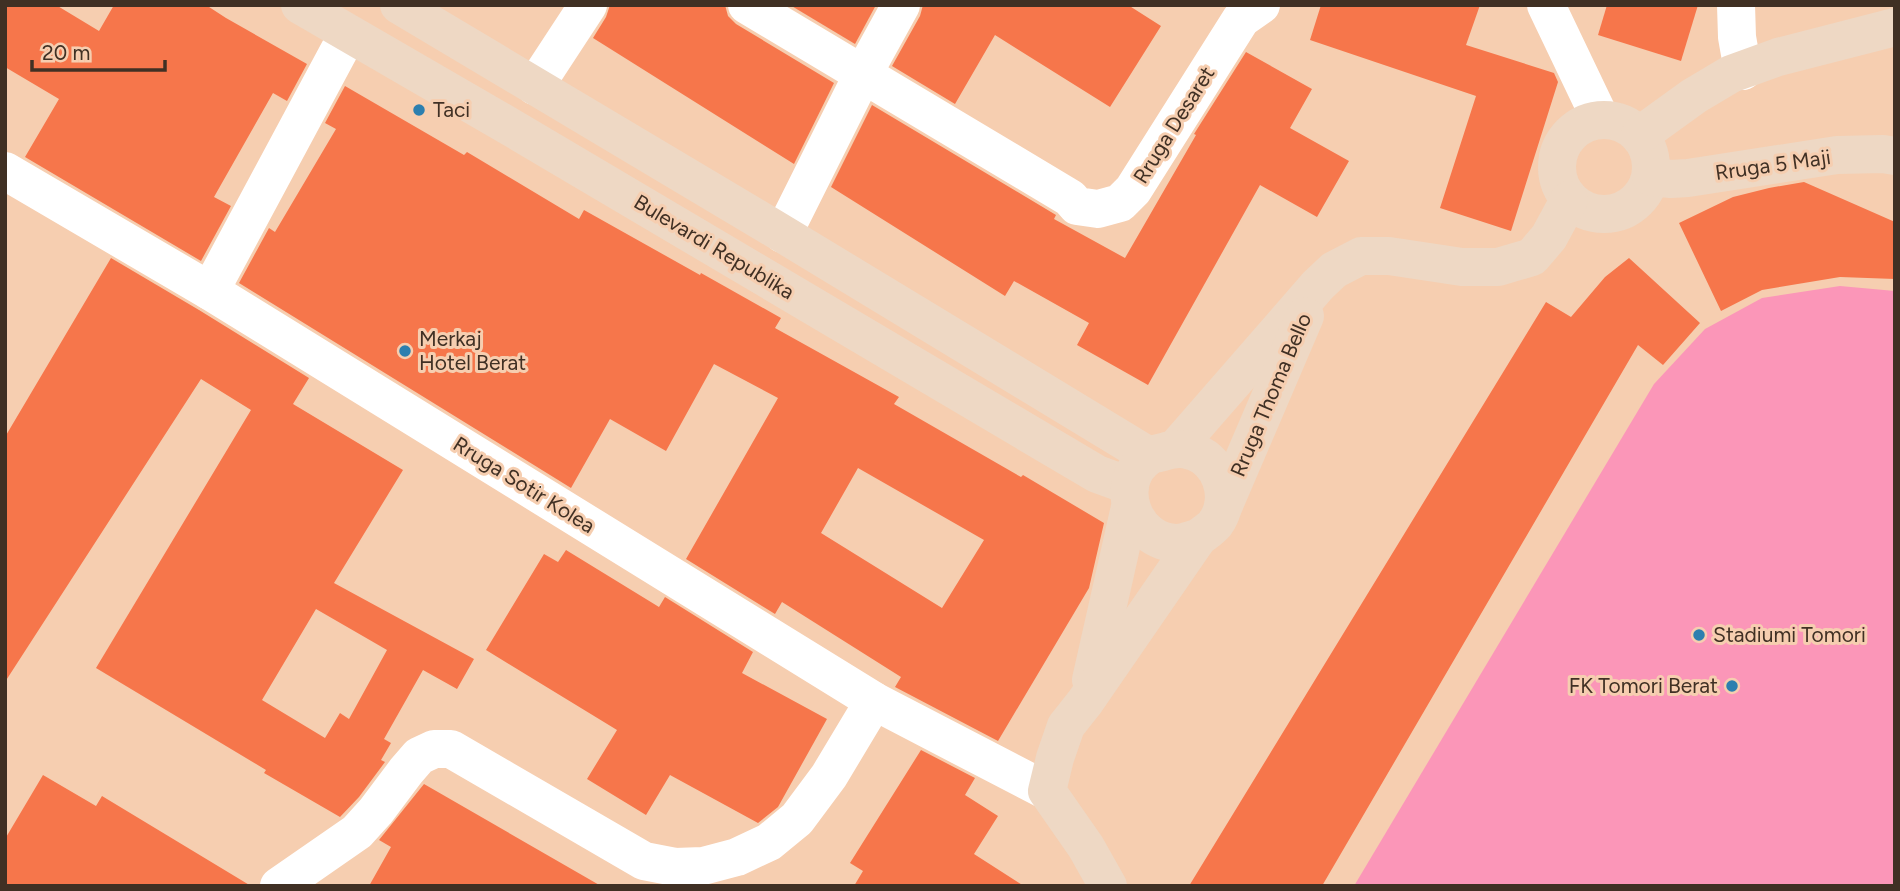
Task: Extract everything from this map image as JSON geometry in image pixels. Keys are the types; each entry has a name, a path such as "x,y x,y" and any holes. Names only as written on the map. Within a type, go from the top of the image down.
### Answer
{"street":[{"name":"Bulevardi Republika","path":"300,5 1097,474 1146,474"},
{"path":"399,5 783,234 1146,474 1140,526 1157,538 1178,543 1198,538"},
{"path":"535,86 587,5"},
{"name":"Rruga Desaret","path":"747,5 1070,198 1077,206 1098,209 1120,203 1133,190 1238,10"},
{"path":"783,234 863,74 901,5"},
{"path":"1546,5 1601,120"},
{"path":"1736,5 1737,37 1743,71"},
{"path":"1640,135 1694,96 1731,74 1778,57 1895,27"},
{"path":"210,291 348,34"},
{"path":"1601,120 1622,123 1640,135 1650,155 1651,177 1643,196 1627,209 1607,215 1586,211 1569,200 1558,181 1557,160 1564,141 1580,126 1601,120"},
{"name":"Rruga 5 Maji","path":"1651,177 1688,177 1837,155 1895,156"},
{"name":"Rruga Sotir Kolea","path":"5,171 210,291 874,701 1047,791"},
{"name":"Rruga Thoma Bello","path":"1086,702 1146,474 1318,285 1334,271 1361,256 1389,256 1462,267 1498,267 1532,257 1549,237 1569,200"},
{"name":"Rruga Thoma Bello","path":"1047,791 1066,726 1086,702 1198,538 1215,524 1318,285"},
{"name":"Rruga Thoma Bello","path":"1146,474 1197,452 1213,464 1223,484 1224,505"},
{"path":"279,886 357,832 419,756 434,749 452,749 644,861 675,867 703,866 737,857 769,842 797,820 830,776 874,701"},
{"path":"1047,791 1086,847 1108,886"}],"shaded area":[{"name":"Stadiumi Tomori","path":"1840,286 1895,291 1895,886 1354,886 1654,384 1705,329 1762,298"}],"building":[{"path":"5,5 56,5 99,31 114,5 206,5 307,64 287,101 273,93 214,197 231,206 201,261 25,157 59,99 5,67"},
{"path":"610,5 725,5 728,16 736,24 834,83 794,164 593,38"},
{"path":"790,5 876,5 855,44"},
{"path":"923,5 1128,5 1161,26 1110,107 995,35 955,104 892,66 920,16"},
{"path":"1321,5 1480,5 1466,45 1554,73 1558,82 1511,231 1440,208 1476,96 1310,40"},
{"path":"1607,5 1698,5 1681,61 1598,35"},
{"path":"1246,52 1312,89 1290,128 1349,161 1317,217 1260,185 1148,385 1077,345 1089,323 1014,281 1005,296 831,187 872,105 1056,215 1054,219 1125,258 1196,135 1194,134"},
{"path":"345,86 464,155 467,152 579,219 584,210 781,318 775,328 899,397 894,404 1104,523 1089,588 998,741 895,687 901,677 782,602 775,614 686,559 778,398 714,364 666,451 610,419 571,488 239,283 269,228 275,232 336,129 325,123","holes":["858,468 984,540 942,608 821,533"]},
{"path":"1804,182 1895,222 1895,279 1840,277 1762,290 1721,311 1679,223 1733,197"},
{"path":"111,258 309,378 293,404 403,470 334,583 474,659 457,689 423,670 384,739 391,743 381,760 385,762 340,817 96,668 251,410 201,379 5,682 5,437","holes":["316,609 387,650 349,719 340,713 325,738 262,700"]},
{"path":"1629,258 1700,323 1663,365 1638,345 1322,886 1189,886 1546,302 1571,317 1605,277"},
{"path":"566,550 659,607 665,597 753,652 742,673 827,719 778,807 758,823 670,775 646,815 587,779 617,730 486,650 544,554 558,562"},
{"path":"921,750 975,778 965,795 998,816 974,854 1024,886 854,886 863,871 850,863"},
{"path":"43,775 96,806 102,796 251,886 5,886 5,839"},
{"path":"424,784 601,886 369,886 391,847 379,840"}],"place":[{"name":"Taci","path":"419,110"},
{"name":"Merkaj Hotel Berat","path":"405,351"},
{"name":"Stadiumi Tomori","path":"1699,635"},
{"name":"FK Tomori Berat","path":"1732,686"}]}
